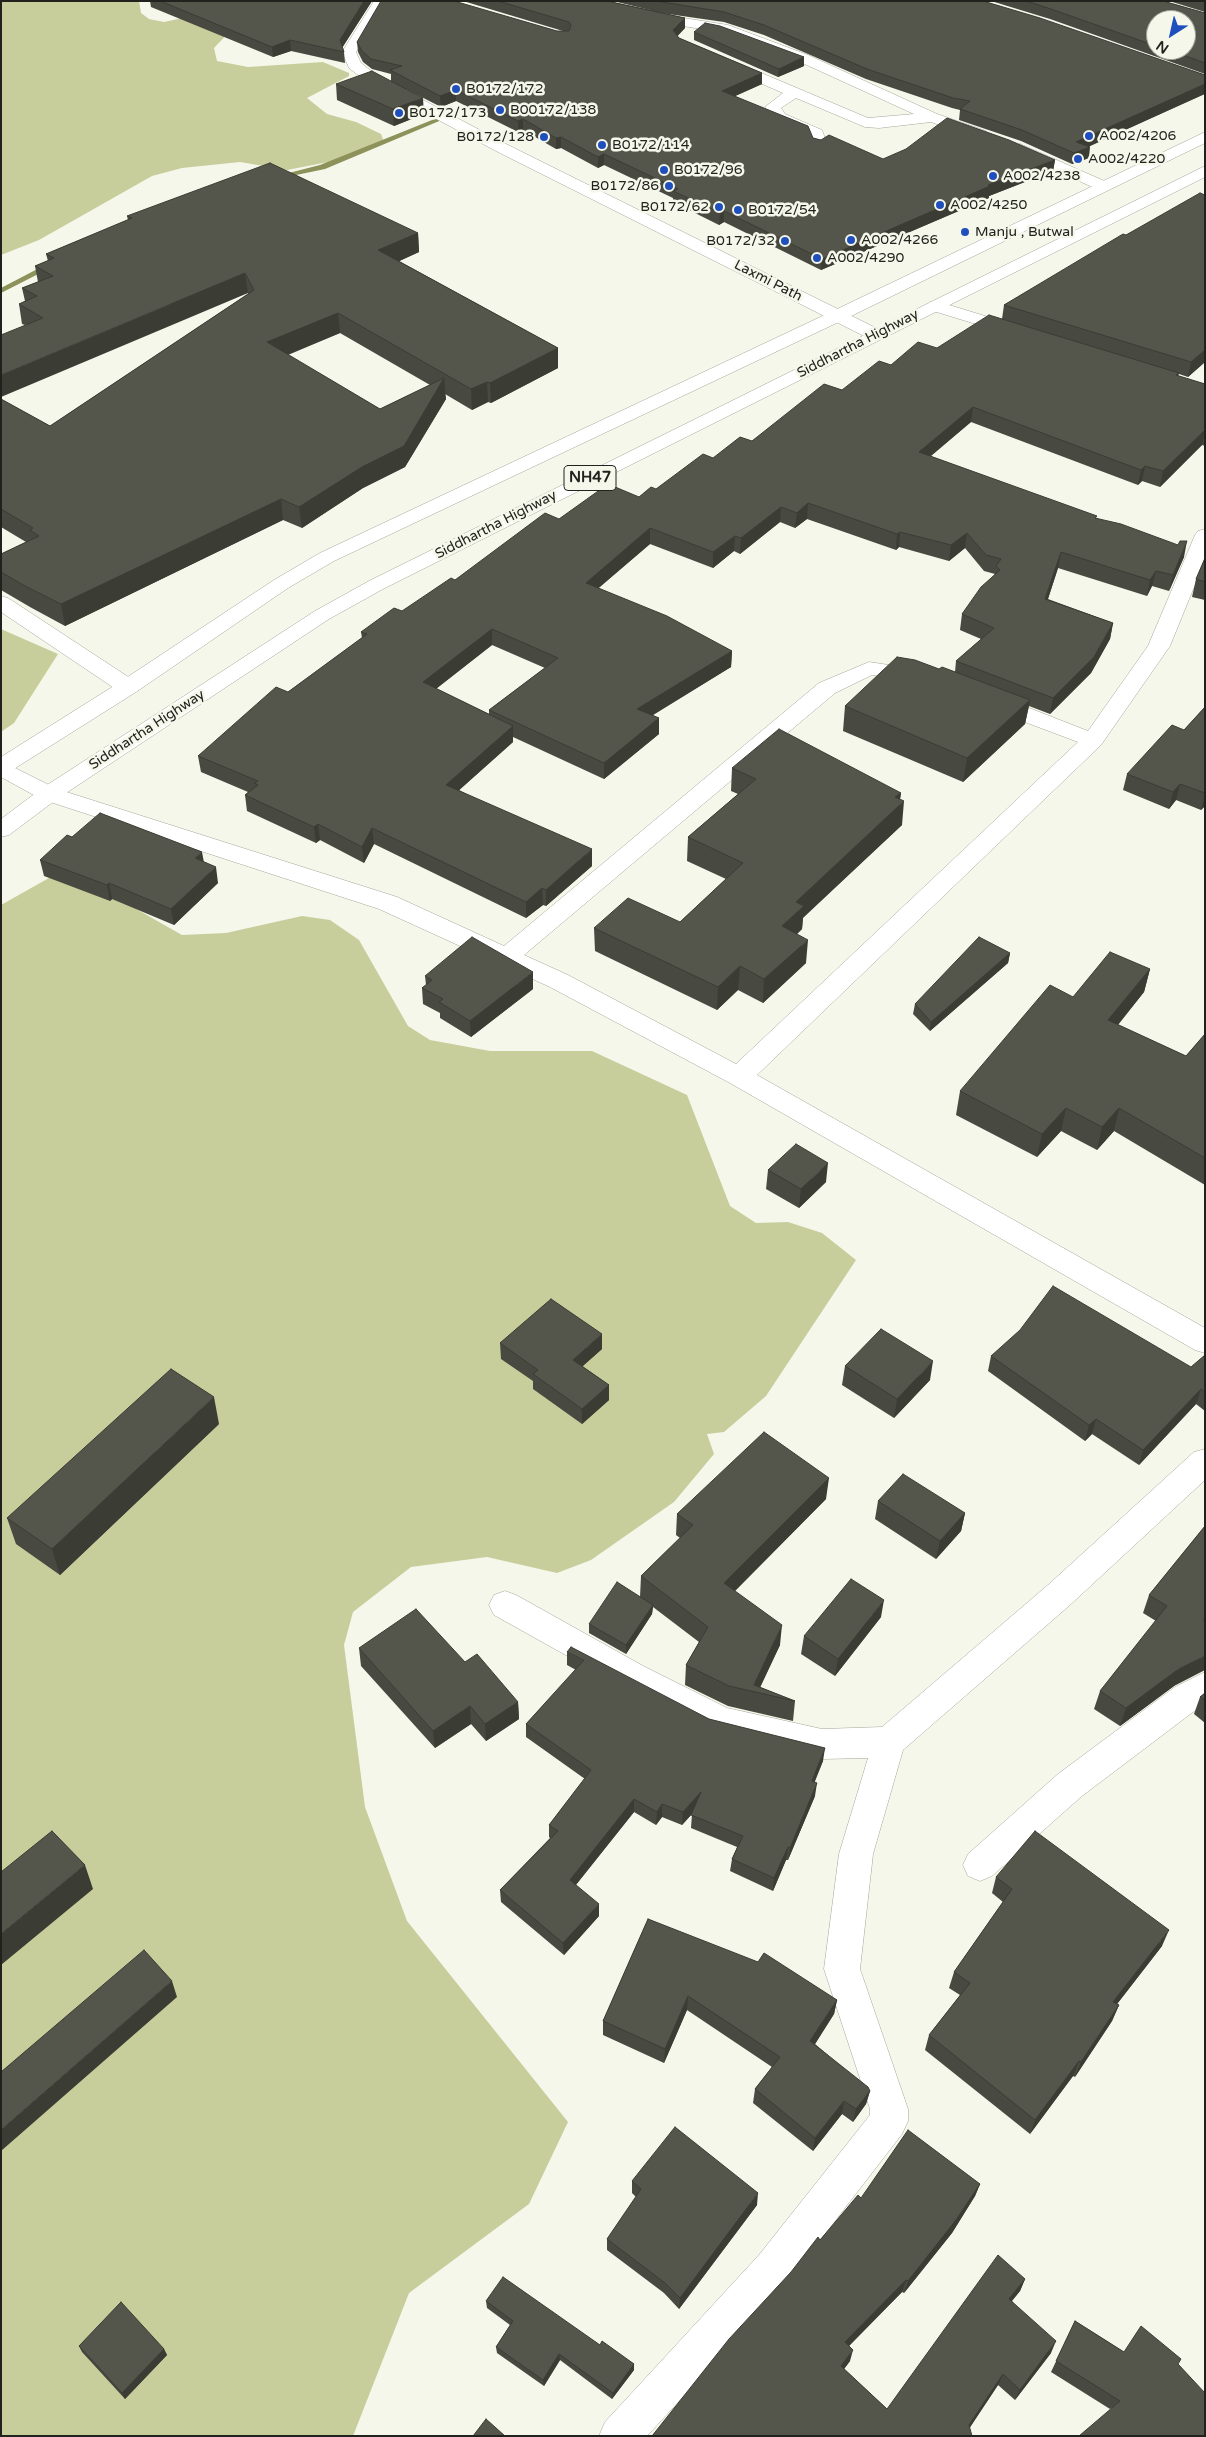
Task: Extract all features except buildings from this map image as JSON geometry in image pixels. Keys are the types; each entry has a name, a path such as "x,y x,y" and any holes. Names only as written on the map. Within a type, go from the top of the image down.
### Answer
{"main road":[{"name":"Laxmi Path","path":"381,1 349,52 354,65 371,78 502,148 876,335"},
{"path":"584,1 658,18 702,24 732,31 804,58 932,117 1000,141 1103,186"},
{"path":"689,35 702,24"},
{"path":"715,59 865,122 879,123 932,117"},
{"path":"797,92 773,107 780,117 816,133 819,144"},
{"name":"NH47","path":"1,767 128,687 281,584 327,557 838,316 1205,137"},
{"name":"Siddhartha Highway","path":"1,830 49,794 322,615 376,585 1205,171"},
{"path":"936,306 1028,335"},
{"path":"739,1077 1093,740 1159,646 1205,535"},
{"path":"1,602 128,687"},
{"path":"507,957 827,688 869,668 933,678 942,682"},
{"path":"978,696 1093,740"},
{"path":"1,767 49,794 388,903 559,980 739,1077 1205,1342"},
{"path":"618,2436 773,2269 889,2121 889,2109 885,2094 842,1968 856,1854 889,1742 1059,1595 1205,1461"},
{"path":"505,1605 634,1676 721,1721 822,1744 889,1742"},
{"path":"980,1865 1070,1785 1187,1696 1205,1686"}],"green space":[{"path":"1,1 139,1 141,13 149,19 164,22 196,15 237,24 214,48 217,61 248,67 323,62 349,73 349,76 307,98 327,114 356,122 381,134 384,142 349,158 287,170 240,162 182,168 152,176 39,240 1,255"},
{"path":"1,629 58,654 14,723 1,732"},
{"path":"56,874 94,885 182,935 226,933 302,916 330,920 359,940 408,1026 430,1040 490,1051 592,1051 687,1095 730,1206 756,1223 788,1222 822,1233 856,1260 766,1396 724,1432 707,1434 714,1454 674,1502 591,1560 557,1573 487,1557 411,1567 353,1612 344,1645 365,1807 407,1921 568,2122 529,2204 409,2293 353,2436 1,2436 1,905"}],"waterway":[{"path":"277,177 322,167 442,118"},
{"path":"1,291 50,266"}],"place":[{"name":"B0172/172","path":"456,89"},
{"name":"B00172/138","path":"500,110"},
{"name":"B0172/173","path":"399,113"},
{"name":"A002/4206","path":"1089,136"},
{"name":"B0172/128","path":"544,137"},
{"name":"B0172/114","path":"602,145"},
{"name":"A002/4220","path":"1078,159"},
{"name":"B0172/96","path":"664,170"},
{"name":"A002/4238","path":"993,176"},
{"name":"B0172/86","path":"669,186"},
{"name":"A002/4250","path":"940,205"},
{"name":"B0172/62","path":"719,207"},
{"name":"B0172/54","path":"738,210"},
{"name":"Manju , Butwal","path":"965,232"},
{"name":"A002/4266","path":"851,240"},
{"name":"B0172/32","path":"785,241"},
{"name":"A002/4290","path":"817,258"}]}
